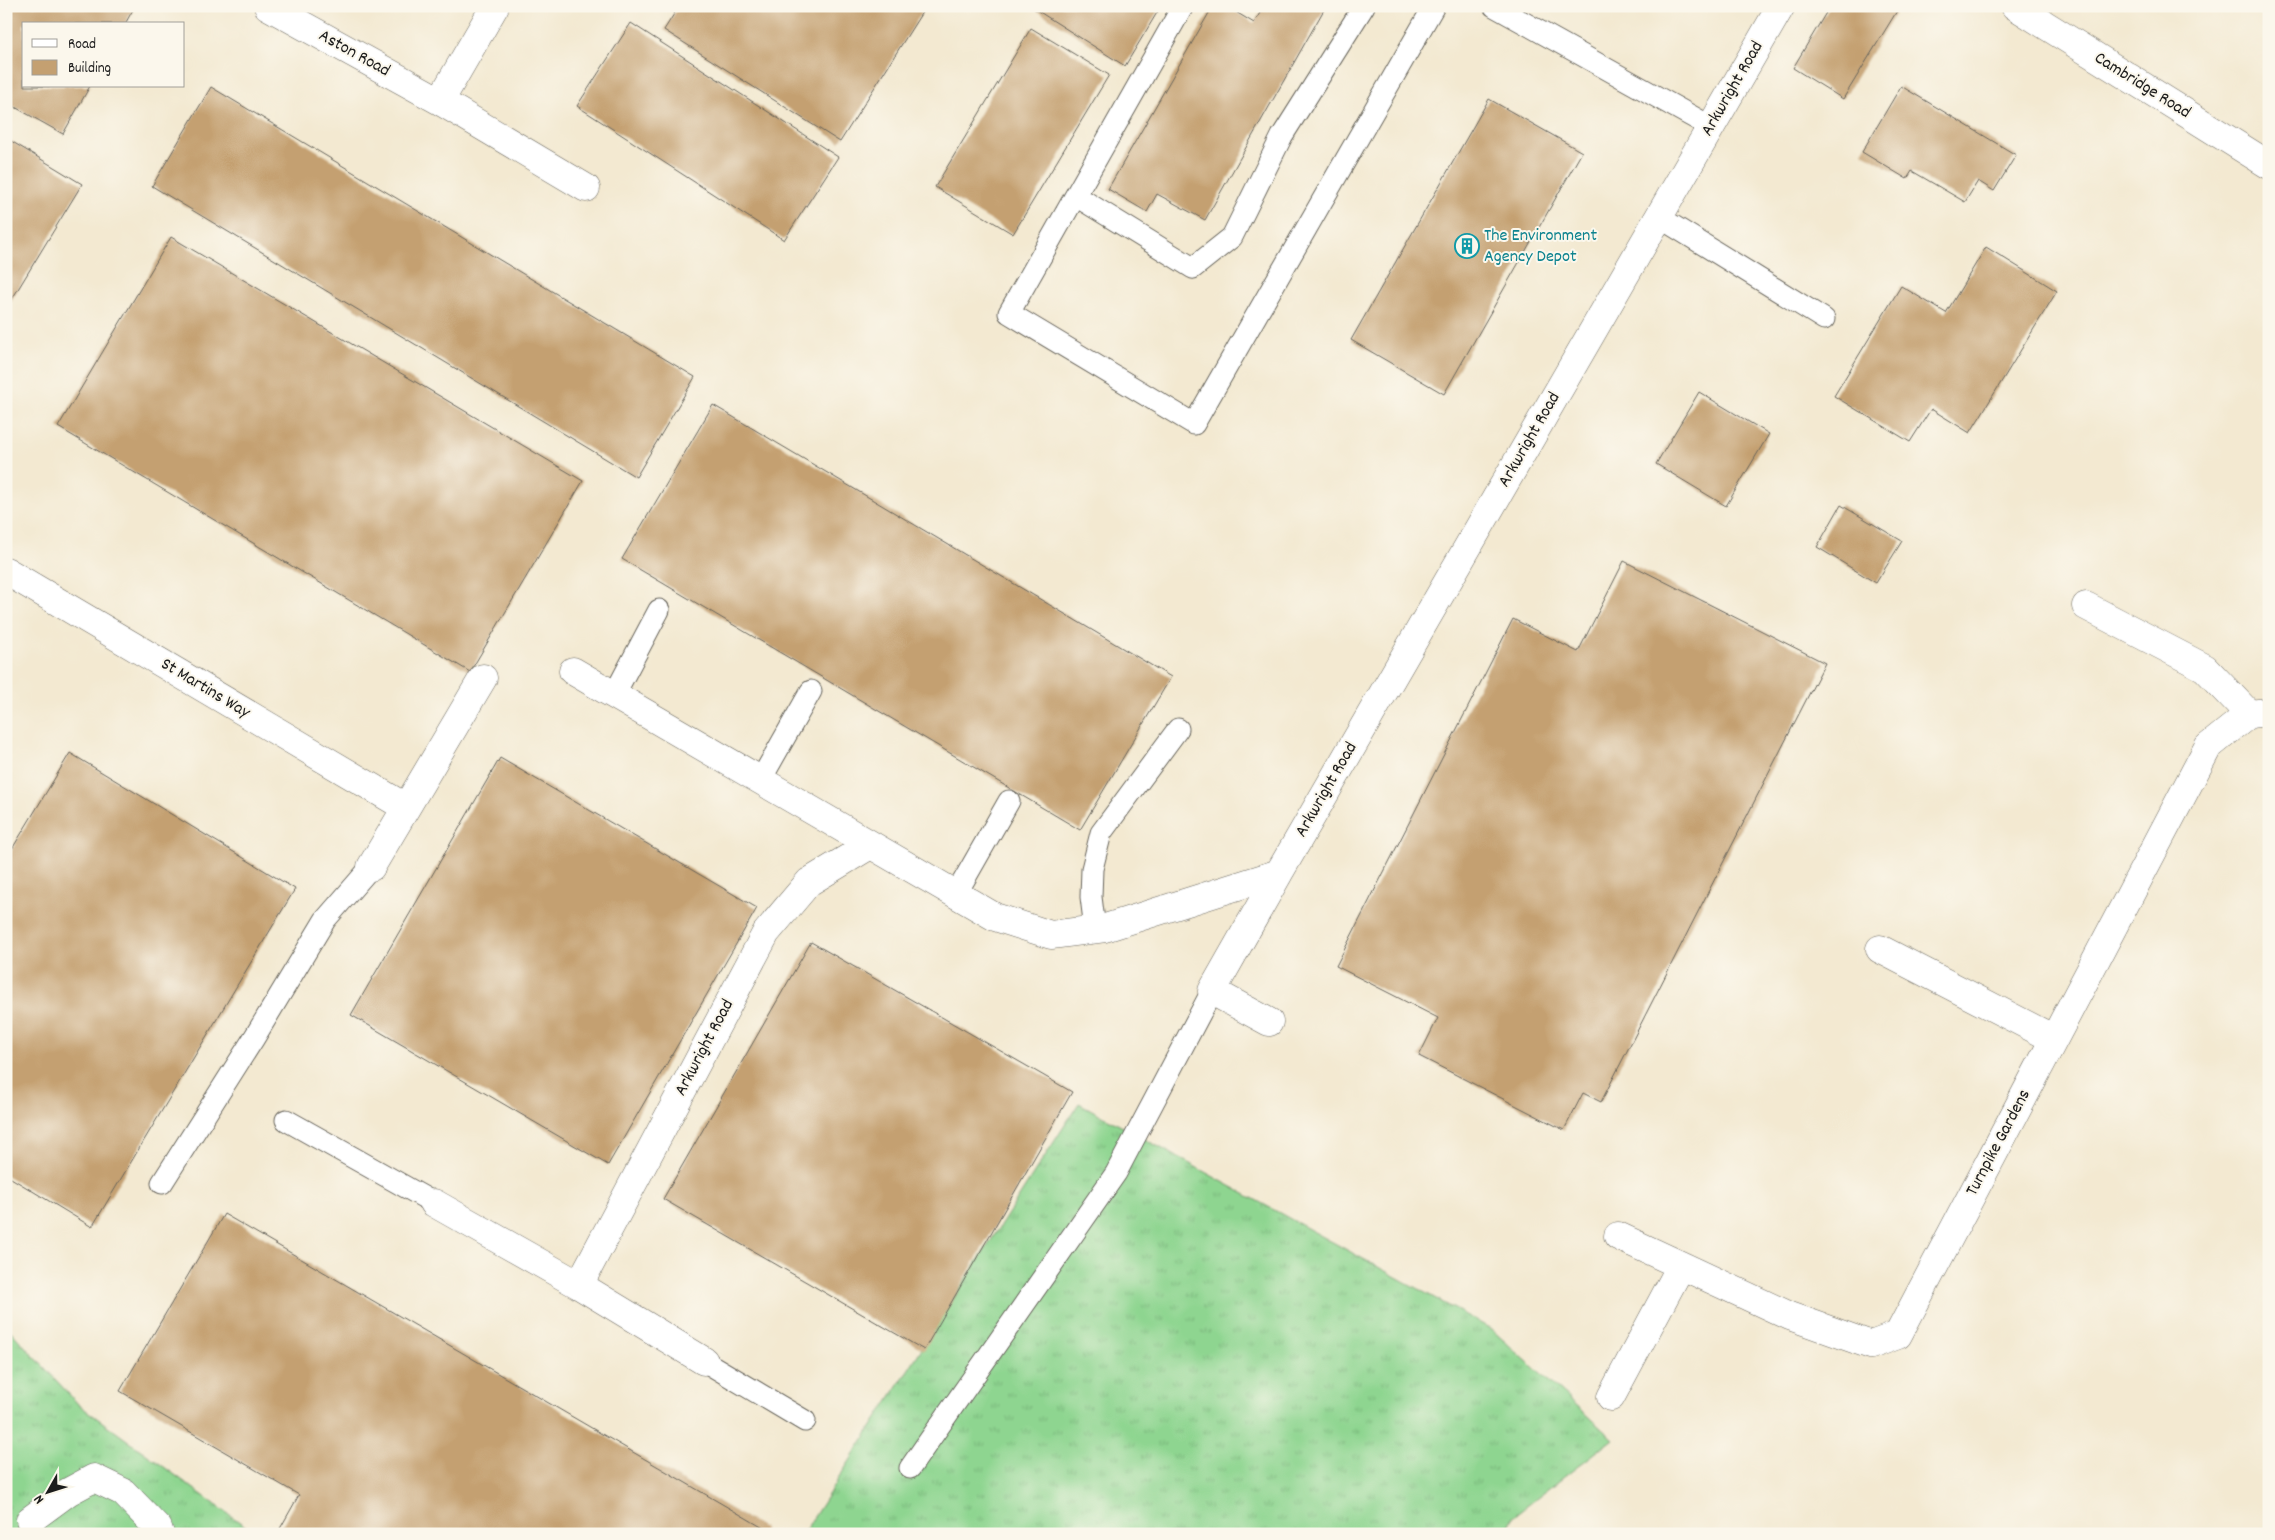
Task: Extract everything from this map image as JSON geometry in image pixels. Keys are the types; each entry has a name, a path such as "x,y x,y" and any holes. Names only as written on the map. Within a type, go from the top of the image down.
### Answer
{"street":[{"name":"Aston Road","path":"268,6 440,101 586,188"},
{"path":"440,101 495,6"},
{"name":"Arkwright Road","path":"1212,991 1781,6"},
{"name":"Cambridge Road","path":"2015,6 2269,165"},
{"name":"St Martins Way","path":"6,571 405,807"},
{"path":"2086,606 2205,668 2259,713"},
{"path":"573,671 995,917 1051,935 1105,928 1279,873"},
{"path":"370,867 483,678"},
{"name":"Turnpike Gardens","path":"1618,1236 1790,1316 1871,1344 1898,1335 2208,747 2259,713"},
{"name":"Arkwright Road","path":"578,1284 766,933 809,882 870,845"},
{"path":"1880,949 2054,1039"},
{"path":"1212,991 1268,1022"},
{"path":"434,1203 578,1284 704,1361"},
{"path":"1611,1397 1681,1266"},
{"path":"30,1520 68,1492 94,1478 124,1492 160,1534"}],"lane":[{"path":"1183,6 1009,314 1194,424 1348,159 1434,6"},
{"path":"1076,196 1193,268 1232,237 1282,136 1364,6"},
{"path":"1494,6 1711,128"},
{"path":"1659,217 1824,319"},
{"path":"614,695 659,610"},
{"path":"760,781 811,691"},
{"path":"1095,929 1091,897 1092,869 1100,832 1178,729"},
{"path":"956,894 1009,802"},
{"path":"162,1183 325,920 370,867"},
{"path":"910,1468 1116,1173 1212,991"},
{"path":"286,1120 434,1203"},
{"path":"704,1361 805,1421"}],"green space":[{"path":"1079,1103 1491,1329 1613,1439 1514,1516 1505,1534 803,1534"},
{"path":"6,1326 79,1405 256,1534 6,1534"}],"building":[{"path":"6,6 135,6 126,22 22,22 22,88 89,88 63,134 6,102"},
{"path":"679,6 926,6 840,142 664,30"},
{"path":"1030,6 1161,6 1125,66"},
{"path":"1213,6 1226,6 1254,23 1264,6 1326,6 1205,220 1157,194 1147,212 1108,189"},
{"path":"1830,6 1900,6 1843,99 1793,68"},
{"path":"631,23 838,157 784,240 577,106"},
{"path":"1031,28 1109,75 1013,234 935,187"},
{"path":"1901,86 2016,155 1994,191 1978,181 1965,202 1912,171 1907,179 1862,152"},
{"path":"211,87 695,377 636,477 152,186"},
{"name":"The Environment Agency Depot","path":"1489,99 1582,152 1444,394 1351,340"},
{"path":"6,138 82,184 6,309"},
{"path":"171,237 583,481 470,672 58,427"},
{"path":"1986,247 2057,291 1970,433 1931,409 1910,442 1834,396 1901,286 1946,313"},
{"path":"1699,392 1769,434 1726,506 1656,464"},
{"path":"713,405 1171,677 1080,830 622,559"},
{"path":"1841,505 1902,541 1876,583 1817,547"},
{"path":"1624,561 1825,663 1601,1102 1583,1093 1564,1130 1419,1056 1438,1018 1336,966 1513,619 1578,652"},
{"path":"70,753 295,889 92,1227 6,1175 6,859"},
{"path":"500,758 757,908 608,1165 351,1015"},
{"path":"811,942 1072,1092 924,1350 663,1199"},
{"path":"224,1214 765,1529 762,1534 277,1534 299,1495 120,1391"}],"place":[{"name":"The Environment Agency Depot","path":"1467,246"}]}
